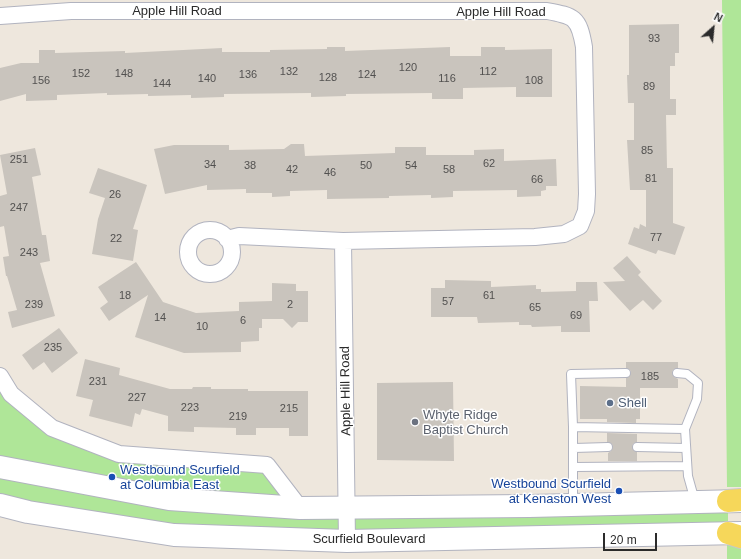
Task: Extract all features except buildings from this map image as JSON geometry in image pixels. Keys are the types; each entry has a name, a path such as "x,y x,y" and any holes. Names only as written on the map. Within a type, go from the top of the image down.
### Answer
{"street":[{"name":"Apple Hill Road","path":"0,16 71,11 547,11 569,15 581,28 584,47 587,194 586,212 580,226 564,234 535,238 343,241 239,236 227,239"},
{"name":"Apple Hill Road","path":"343,241 347,541"},
{"path":"0,376 11,394 52,428 119,454 267,465 300,508"},
{"path":"0,455 26,473"},
{"path":"0,467 169,500 300,508 347,509 737,501"},
{"name":"Scurfield Boulevard","path":"0,505 28,512 174,535 347,541 737,534"},
{"path":"0,522 28,512"}],"lane":[{"path":"573,505 574,448 571,374 626,373"},
{"path":"678,373 687,374 698,383 697,399 685,429 688,476 695,502"},
{"path":"573,427 685,429"},
{"path":"637,447 686,448"},
{"path":"574,448 608,448"},
{"path":"574,466 687,466"}],"green space":[{"path":"722,0 741,0 741,487 727,487"},
{"path":"0,376 53,428 119,454 267,465 300,508 728,501 728,533 174,535 0,505 0,467 25,472 0,455"},
{"path":"727,543 741,544 741,559 727,559"}],"place":[{"name":"Shell","path":"610,403"},
{"name":"Whyte Ridge Baptist Church","path":"415,422"},
{"name":"Westbound Scurfield at Columbia East","path":"112,477"},
{"name":"Westbound Scurfield at Kenaston West","path":"619,491"}]}
